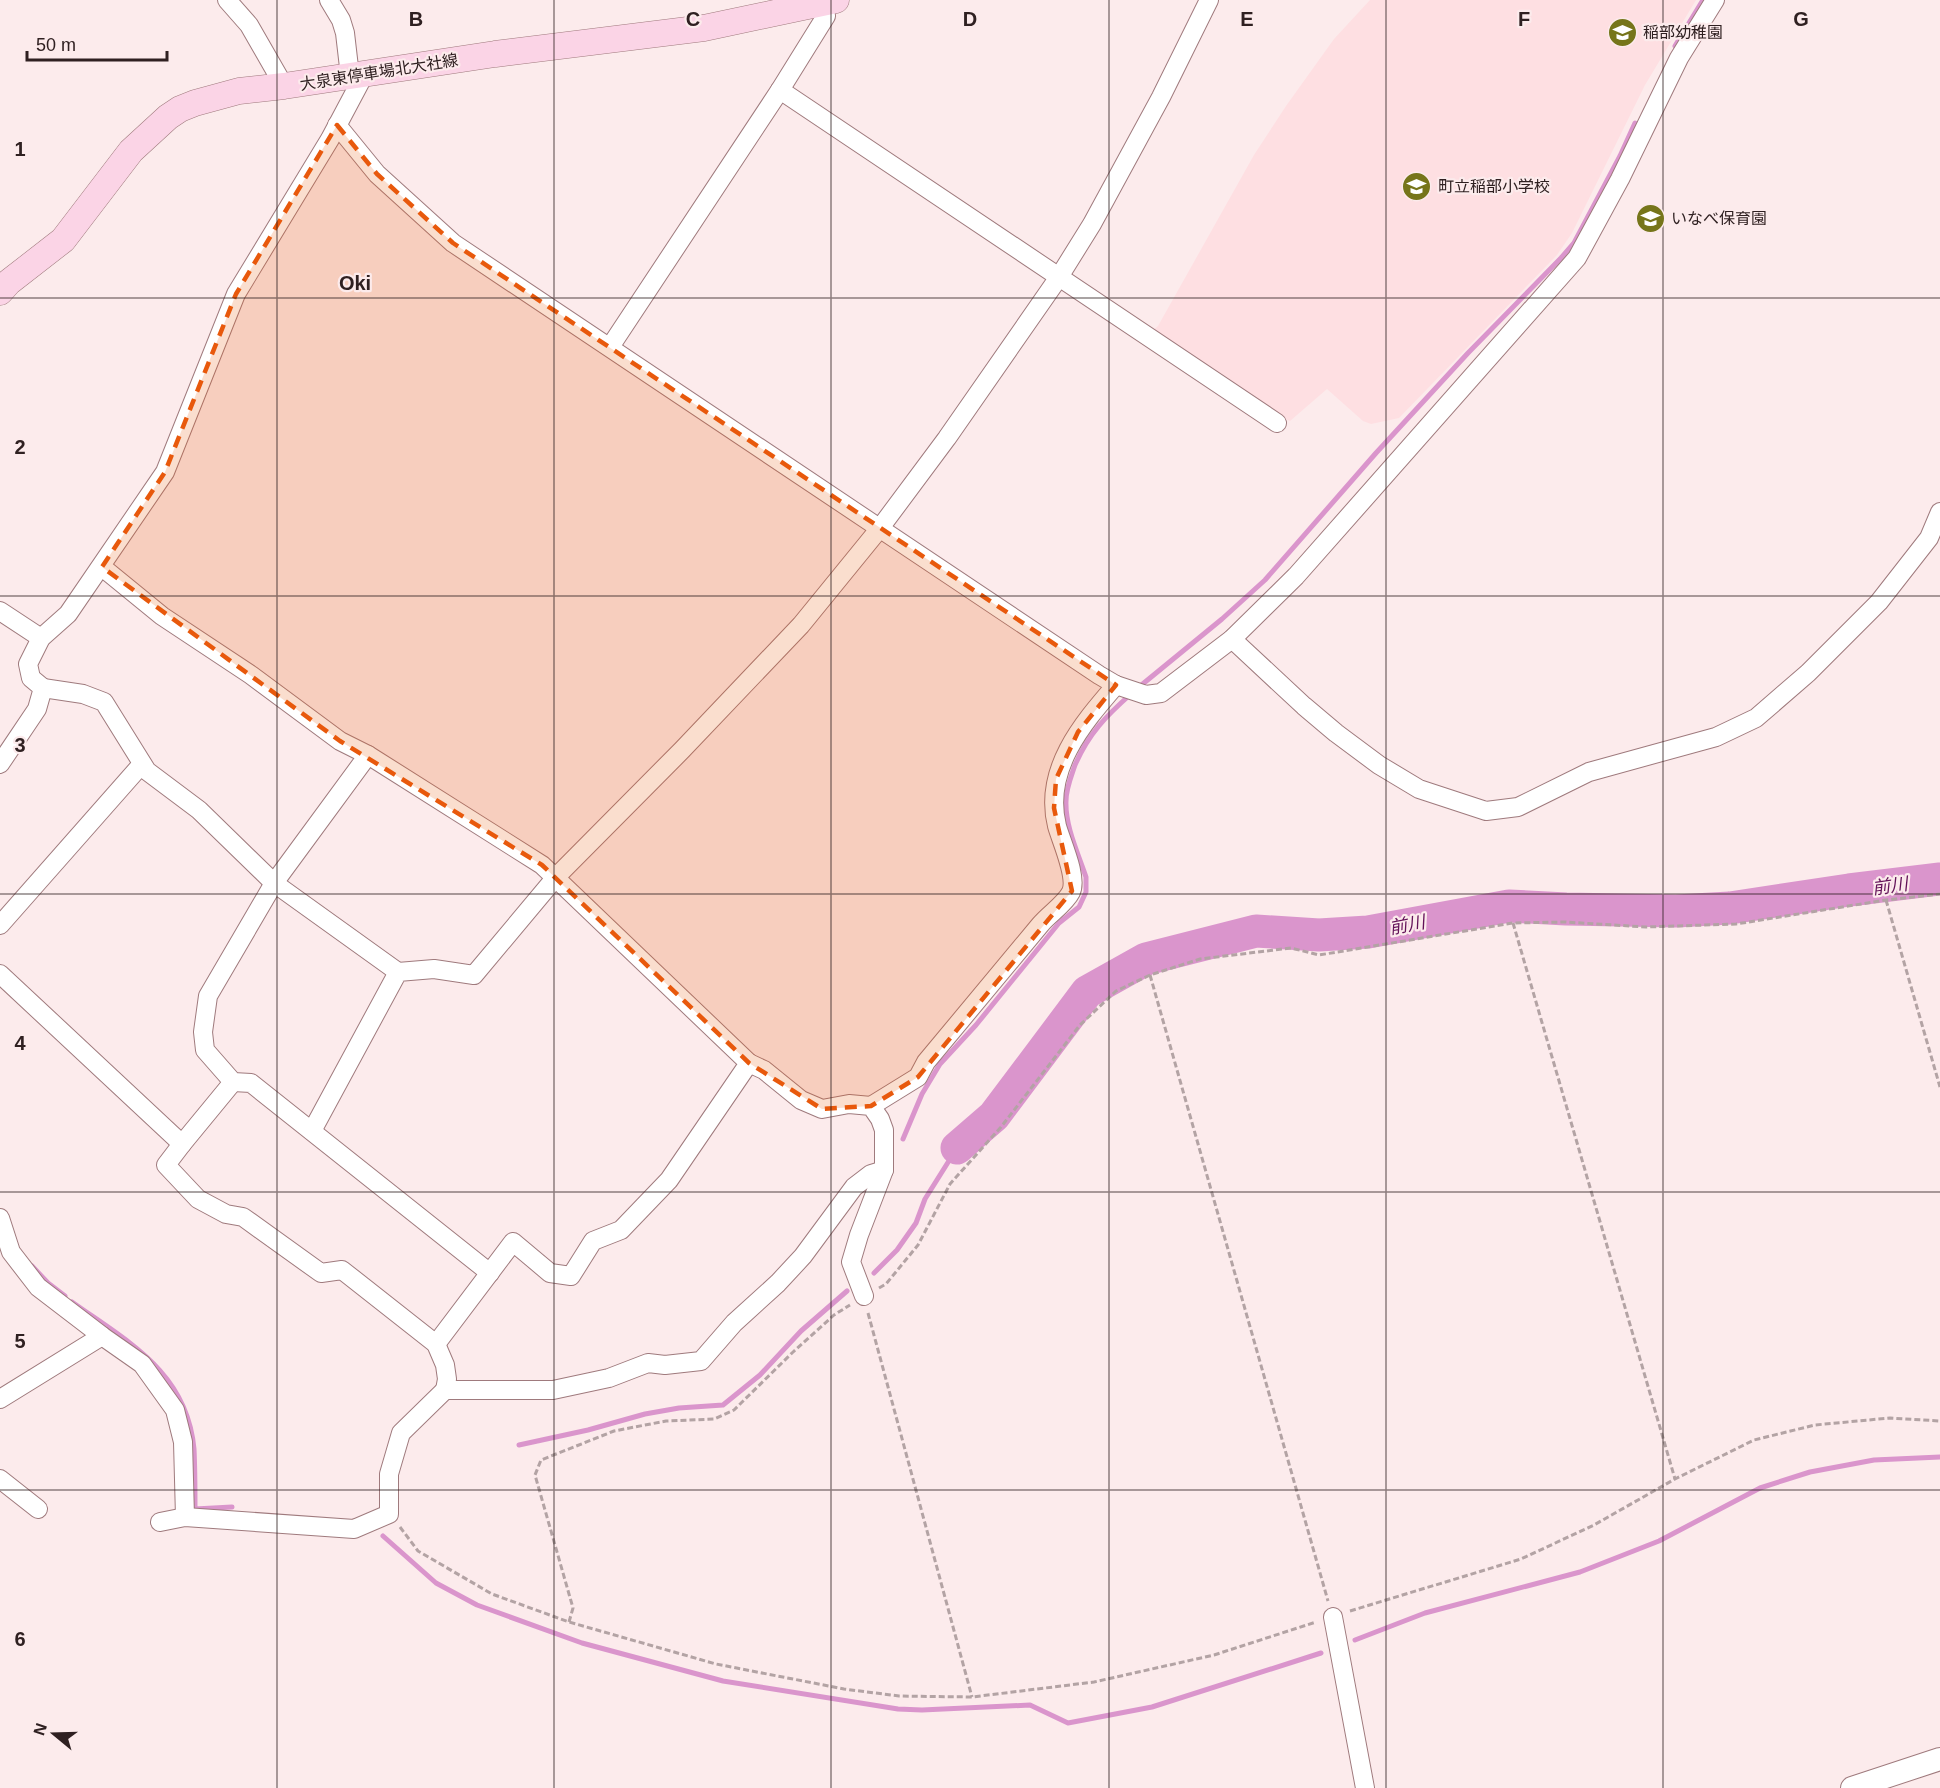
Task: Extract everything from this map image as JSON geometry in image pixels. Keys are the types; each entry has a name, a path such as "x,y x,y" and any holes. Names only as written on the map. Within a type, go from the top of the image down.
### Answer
{"main road":[{"name":"大泉東停車場北大社線","path":"0,292 9,282 63,240 131,151 168,117 180,109 207,99 239,91 357,76 495,54 704,28 827,1"}],"street":[{"path":"227,0 249,25 284,86"},
{"path":"329,0 341,20 357,76 338,125 236,294 165,472 68,615 42,638 28,664 31,678 43,687 83,694 104,702 147,771 199,810 274,883 398,972 434,969 474,975 556,877 682,750 801,625 880,528 947,438 1059,277 1092,224 1161,97 1209,0"},
{"path":"338,125 376,174 453,243 1089,669 1122,687 1146,696 1161,693 1232,639 1296,576 1577,258 1620,179 1679,58 1715,0"},
{"path":"609,347 780,90 826,16 827,1"},
{"path":"780,90 1277,423"},
{"path":"1232,639 1336,733 1379,765 1419,789 1486,811 1518,807 1589,772 1716,737 1756,718 1808,673 1879,602 1929,538 1940,512"},
{"path":"102,567 162,616 251,675 340,741 368,756 542,866 749,1063 764,1070 801,1100 822,1109 849,1104 871,1106 918,1077 926,1062 1048,915 1071,891 1073,882 1054,808 1056,779 1069,748 1093,711 1122,687"},
{"path":"0,611 42,638"},
{"path":"0,764 37,709 43,687"},
{"path":"368,756 274,883 208,996 203,1032 205,1050 233,1082 251,1083 490,1273"},
{"path":"0,925 142,764"},
{"path":"312,1131 398,972"},
{"path":"0,974 182,1144"},
{"path":"436,1344 513,1242 550,1273 571,1276 593,1240 621,1230 669,1180 749,1063"},
{"path":"160,1522 185,1517 354,1530 389,1514 388,1474 400,1433 445,1390 447,1379 445,1365 436,1344 342,1270 321,1272 243,1217 226,1214 198,1199 166,1165 233,1082"},
{"path":"864,1296 851,1262 884,1170 884,1130 871,1106"},
{"path":"445,1390 553,1390 609,1378 648,1363 665,1365 701,1361 734,1323 778,1283 803,1256 854,1187 871,1174 884,1170"},
{"path":"0,1218 11,1252 38,1287 142,1364 175,1410 183,1442 185,1517"},
{"path":"0,1399 102,1336"},
{"path":"0,1479 38,1509"},
{"path":"1333,1617 1365,1788"},
{"path":"1852,1788 1940,1759"}],"path":[{"path":"569,1622 573,1608 535,1474 541,1460 614,1431 666,1421 714,1419 734,1410 792,1353 834,1316 886,1284 918,1245 950,1184 1001,1127 1080,1025 1116,991 1150,975 1200,959 1292,948 1318,955 1513,923 1565,922 1646,927 1736,924 1886,900 1940,894"},
{"path":"1886,900 1940,1087"},
{"path":"1513,923 1675,1479"},
{"path":"1150,975 1333,1617"},
{"path":"864,1296 972,1698"},
{"path":"389,1514 418,1551 492,1594 569,1622 716,1664 844,1689 899,1696 972,1698 1094,1682 1214,1655 1521,1559 1594,1525 1675,1479 1754,1440 1815,1425 1890,1418 1940,1421"}],"highlighted area":[{"path":"337,125 377,174 453,243 1116,685 1078,732 1056,779 1054,808 1072,891 918,1077 871,1106 822,1109 749,1063 542,865 340,741 102,567 165,472 236,294"}],"shaded area":[{"name":"町立稲部小学校","path":"1370,0 1696,0 1645,85 1572,233 1557,255 1399,418 1371,424 1363,421 1327,389 1290,421 1152,331 1158,326 1254,155 1286,106 1334,39"}],"waterway":[{"path":"1675,46 1703,0"},
{"path":"1139,687 1222,619 1265,580 1376,453 1468,353 1561,258 1574,243 1635,123"},
{"path":"903,1139 922,1094 940,1064 976,1025 1059,923 1079,907 1086,892 1086,877 1068,820 1066,810 1068,787 1075,765 1092,734 1106,717 1132,693"},
{"name":"前川","path":"957,1148 994,1116 1087,992 1146,959 1256,931 1319,935 1368,932 1509,906 1676,911 1730,908 1940,879"},
{"path":"874,1273 897,1250 916,1223 925,1199 957,1148"},
{"path":"32,1266 48,1283 65,1296"},
{"path":"519,1445 588,1430 645,1414 679,1408 723,1405 760,1375 801,1331 847,1291"},
{"path":"72,1302 114,1331 151,1362 167,1379 180,1399 189,1422 194,1449 195,1509 232,1507"},
{"path":"1355,1640 1425,1613 1580,1572 1659,1541 1760,1488 1810,1472 1874,1460 1940,1457"},
{"path":"383,1536 436,1583 477,1605 582,1643 723,1681 898,1709 1030,1705 1068,1723 1152,1707 1321,1653"}],"place":[{"name":"稲部幼稚園","path":"1622,32"},
{"name":"町立稲部小学校","path":"1417,186"},
{"name":"いなべ保育園","path":"1650,218"}],"district":[{"name":"Oki","path":"355,283"}]}
